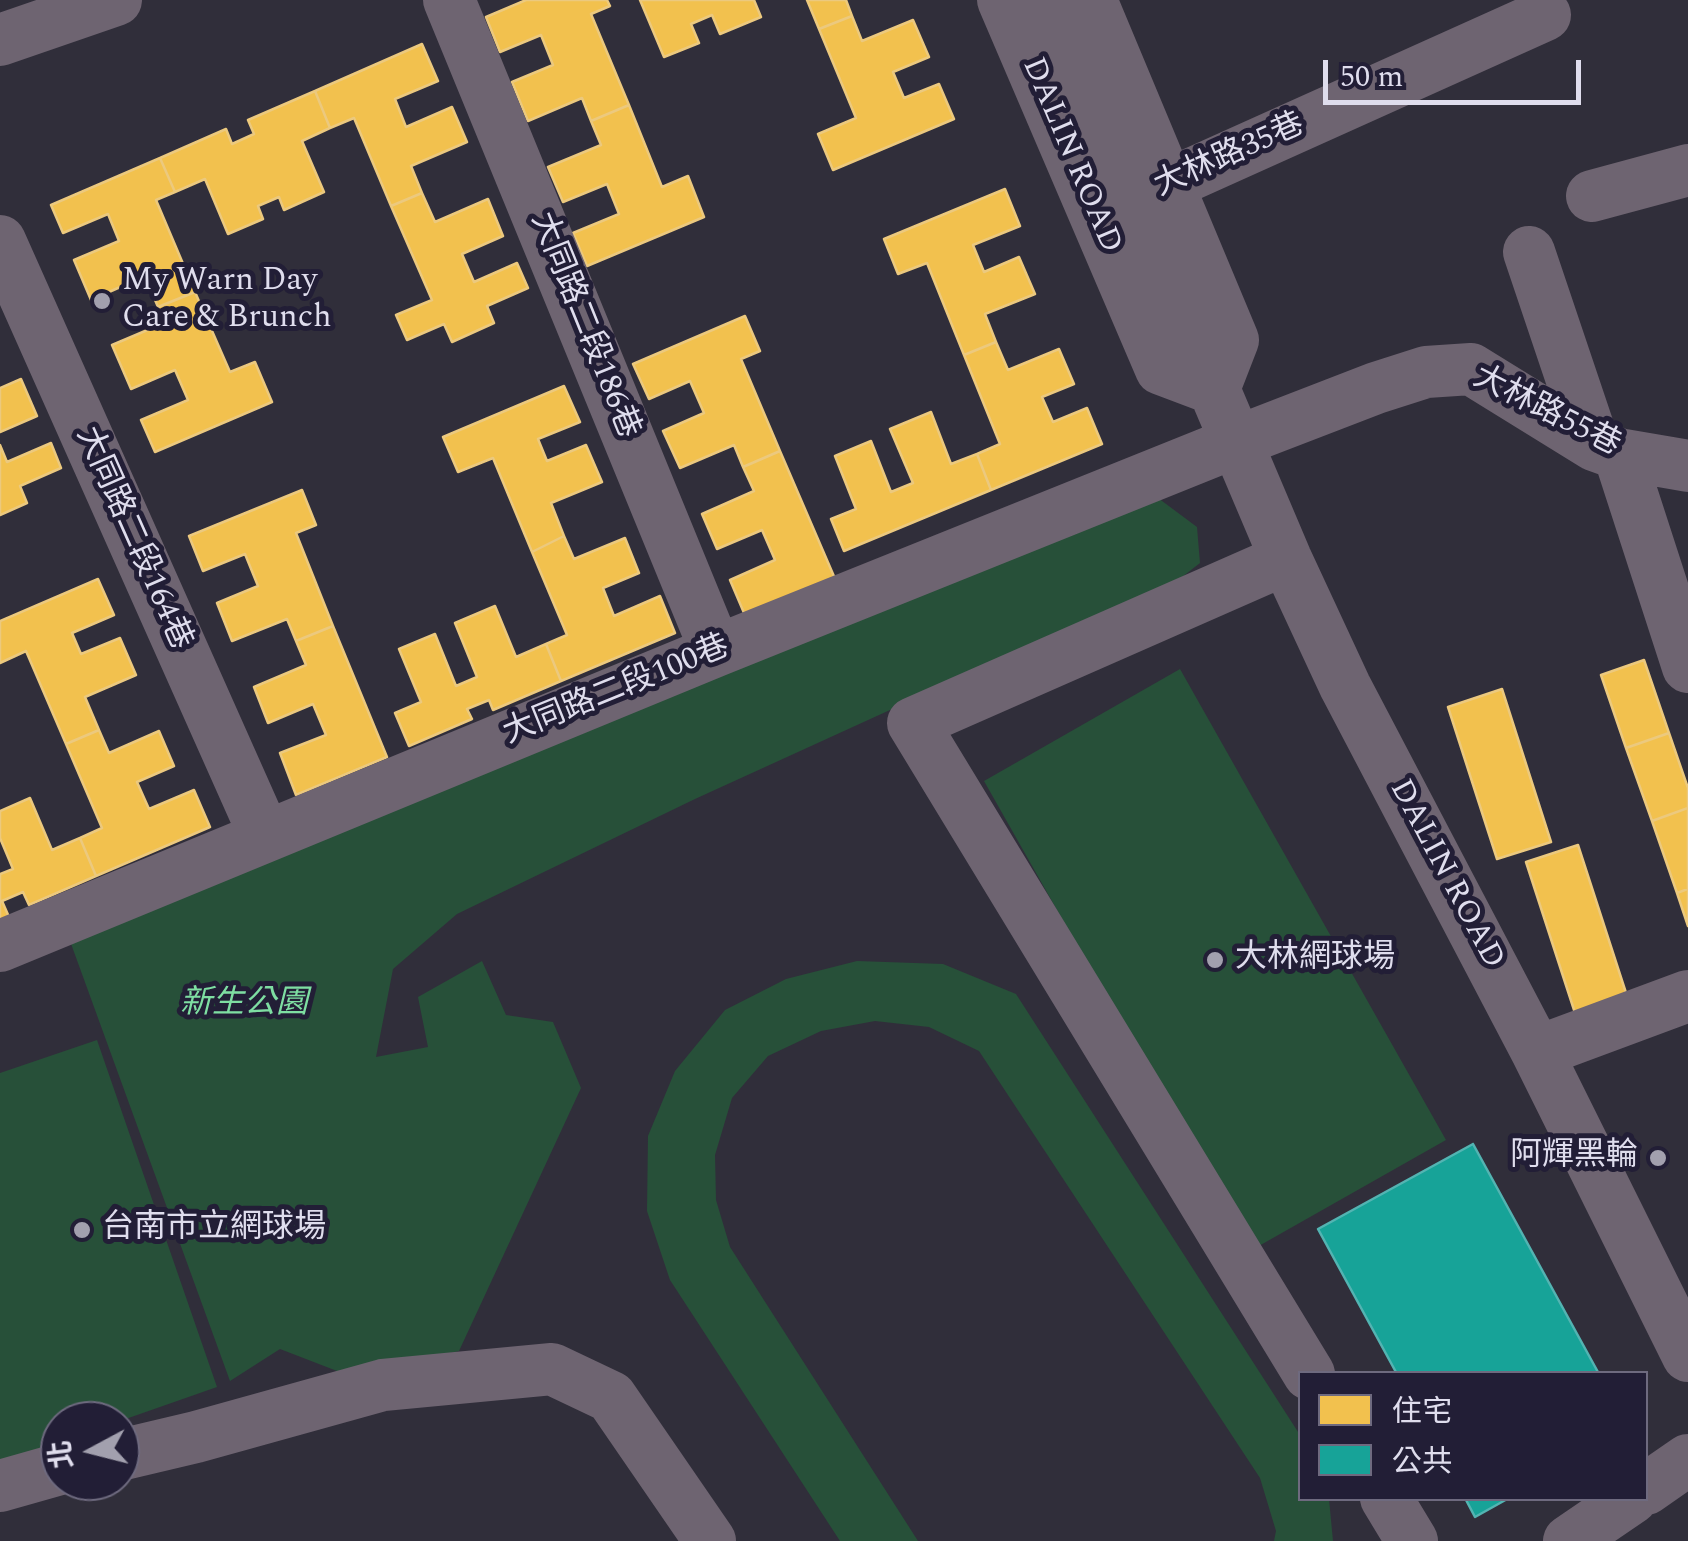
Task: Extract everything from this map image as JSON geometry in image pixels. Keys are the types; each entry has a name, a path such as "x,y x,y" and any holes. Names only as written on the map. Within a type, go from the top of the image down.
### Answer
{"street":[{"path":"0,40 116,0"},
{"name":"大同路二段186巷","path":"449,0 716,651"},
{"name":"DALIN ROAD","path":"1004,0 1160,369 1214,389"},
{"name":"DALIN ROAD","path":"1049,0 1151,192"},
{"name":"DALIN ROAD","path":"1091,0 1214,389 1286,560 1346,686 1538,1052 1688,1354"},
{"name":"大林路35巷","path":"1151,192 1545,15"},
{"path":"1592,196 1684,186"},
{"name":"大同路二段164巷","path":"0,241 265,836"},
{"path":"1529,252 1688,667"},
{"name":"大林路55巷","path":"1236,442 1426,372 1471,369 1607,450 1688,466"},
{"name":"大同路二段100巷","path":"0,946 1236,442"},
{"path":"1286,560 913,723 1308,1371"},
{"path":"1538,1052 1688,996"},
{"path":"140,1450 383,1385 552,1369 611,1397 710,1541"},
{"path":"1648,1488 1688,1460"},
{"path":"0,1486 40,1475"},
{"path":"1388,1501 1412,1541"},
{"path":"1570,1541 1628,1501"}],"green space":[{"name":"新生公園","path":"1150,492 1197,527 1200,563 1168,588 695,799 457,914 393,969 376,1057 428,1047 418,997 482,961 506,1015 553,1022 581,1088 459,1351 350,1376 280,1349 230,1381 66,930"},
{"name":"大林網球場","path":"1180,669 1446,1140 1250,1251 984,781"},
{"path":"857,961 943,964 1016,994 1298,1432 1298,1501 1329,1501 1333,1541 1274,1541 1276,1531 1260,1478 979,1051 929,1027 875,1021 821,1031 768,1056 732,1098 715,1155 716,1200 730,1247 918,1541 840,1541 670,1280 647,1211 648,1136 675,1071 725,1010 786,979"},
{"name":"台南市立網球場","path":"97,1040 217,1387 140,1414 140,1401 40,1401 40,1449 0,1462 0,1073"}],"building: 住宅":[{"path":"526,0 607,0 610,6 591,14 629,105 591,121 582,98 528,121 512,82 553,65 541,35 500,52 486,17"},
{"path":"640,0 754,0 761,17 720,34 712,15 691,24 699,43 664,57"},
{"path":"807,0 846,0 852,16 819,29"},
{"path":"852,16 862,41 913,20 929,57 893,72 904,98 939,84 954,119 833,170 818,134 856,118 819,29"},
{"path":"422,44 438,81 395,99 406,127 452,107 467,142 411,166 422,193 391,206 354,118 330,128 315,91"},
{"path":"315,91 330,128 302,141 324,192 284,210 279,197 258,206 263,219 228,234 205,179 175,192 160,158 226,129 232,144 254,134 248,120"},
{"path":"629,105 662,187 688,176 704,217 587,266 573,233 619,214 607,184 563,202 548,167 601,145 591,121"},
{"path":"160,158 175,192 156,200 195,292 158,307 145,276 91,300 74,260 119,241 108,214 63,233 51,205"},
{"path":"1005,189 1020,226 973,245 984,272 1019,257 1035,294 985,314 996,342 964,355 927,263 898,274 884,239"},
{"path":"422,193 435,222 488,199 503,236 462,254 474,282 517,263 528,288 487,306 494,323 452,342 444,324 407,340 396,315 432,300 391,206"},
{"path":"195,292 230,372 255,362 272,402 155,452 141,420 188,400 175,370 131,389 112,345 164,323 158,307"},
{"path":"745,316 760,351 741,359 780,451 743,467 734,445 680,468 663,431 704,413 690,381 649,399 633,364"},
{"path":"996,342 1008,370 1059,349 1074,384 1042,397 1053,422 1087,408 1102,444 991,490 977,454 1000,444 964,355"},
{"path":"21,379 37,416 0,432 0,388"},
{"path":"564,386 580,422 538,439 547,461 586,445 602,482 551,503 564,536 532,552 493,458 458,472 443,437"},
{"path":"931,412 951,464 977,454 991,490 844,551 831,519 856,509 835,456 871,441 891,492 913,483 890,429"},
{"path":"51,443 61,468 20,486 27,503 0,515 0,445 7,462"},
{"path":"780,451 836,581 747,620 730,580 775,560 762,530 717,549 702,514 754,491 743,467"},
{"path":"302,490 316,525 296,533 333,626 296,641 287,619 232,641 217,603 258,586 245,554 203,571 189,536"},
{"path":"564,536 574,559 625,538 639,573 603,588 614,616 660,596 675,633 561,681 546,644 567,635 532,552"},
{"path":"98,579 114,615 72,633 81,654 120,638 136,675 85,697 99,730 66,744 26,651 0,663 0,621"},
{"path":"495,606 516,657 546,644 561,681 493,710 489,700 467,709 472,719 409,746 395,713 421,702 399,649 435,634 456,686 477,677 455,623"},
{"path":"333,626 387,757 296,795 280,753 326,735 313,704 268,723 254,687 306,665 296,641"},
{"path":"1644,660 1669,733 1626,748 1601,675"},
{"path":"1502,689 1551,842 1497,859 1448,707"},
{"path":"99,730 109,753 159,731 174,766 137,782 149,809 194,790 210,827 96,876 80,838 102,828 66,744"},
{"path":"1669,733 1688,788 1688,808 1652,821 1626,748"},
{"path":"30,798 52,850 80,838 96,876 29,905 23,892 2,901 9,917 0,921 0,874 13,869 0,838 0,811"},
{"path":"1688,808 1688,889 1677,893 1652,821"},
{"path":"1578,845 1627,996 1575,1013 1526,862"},
{"path":"1688,889 1688,926 1677,893"}],"building: 公共":[{"path":"1473,1144 1597,1371 1395,1371 1318,1229"},
{"path":"1467,1501 1504,1501 1475,1517"}],"place":[{"name":"My Warn Day Care & Brunch","path":"102,301"},
{"name":"大林網球場","path":"1215,960"},
{"name":"阿輝黑輪","path":"1658,1158"},
{"name":"台南市立網球場","path":"82,1230"}]}
